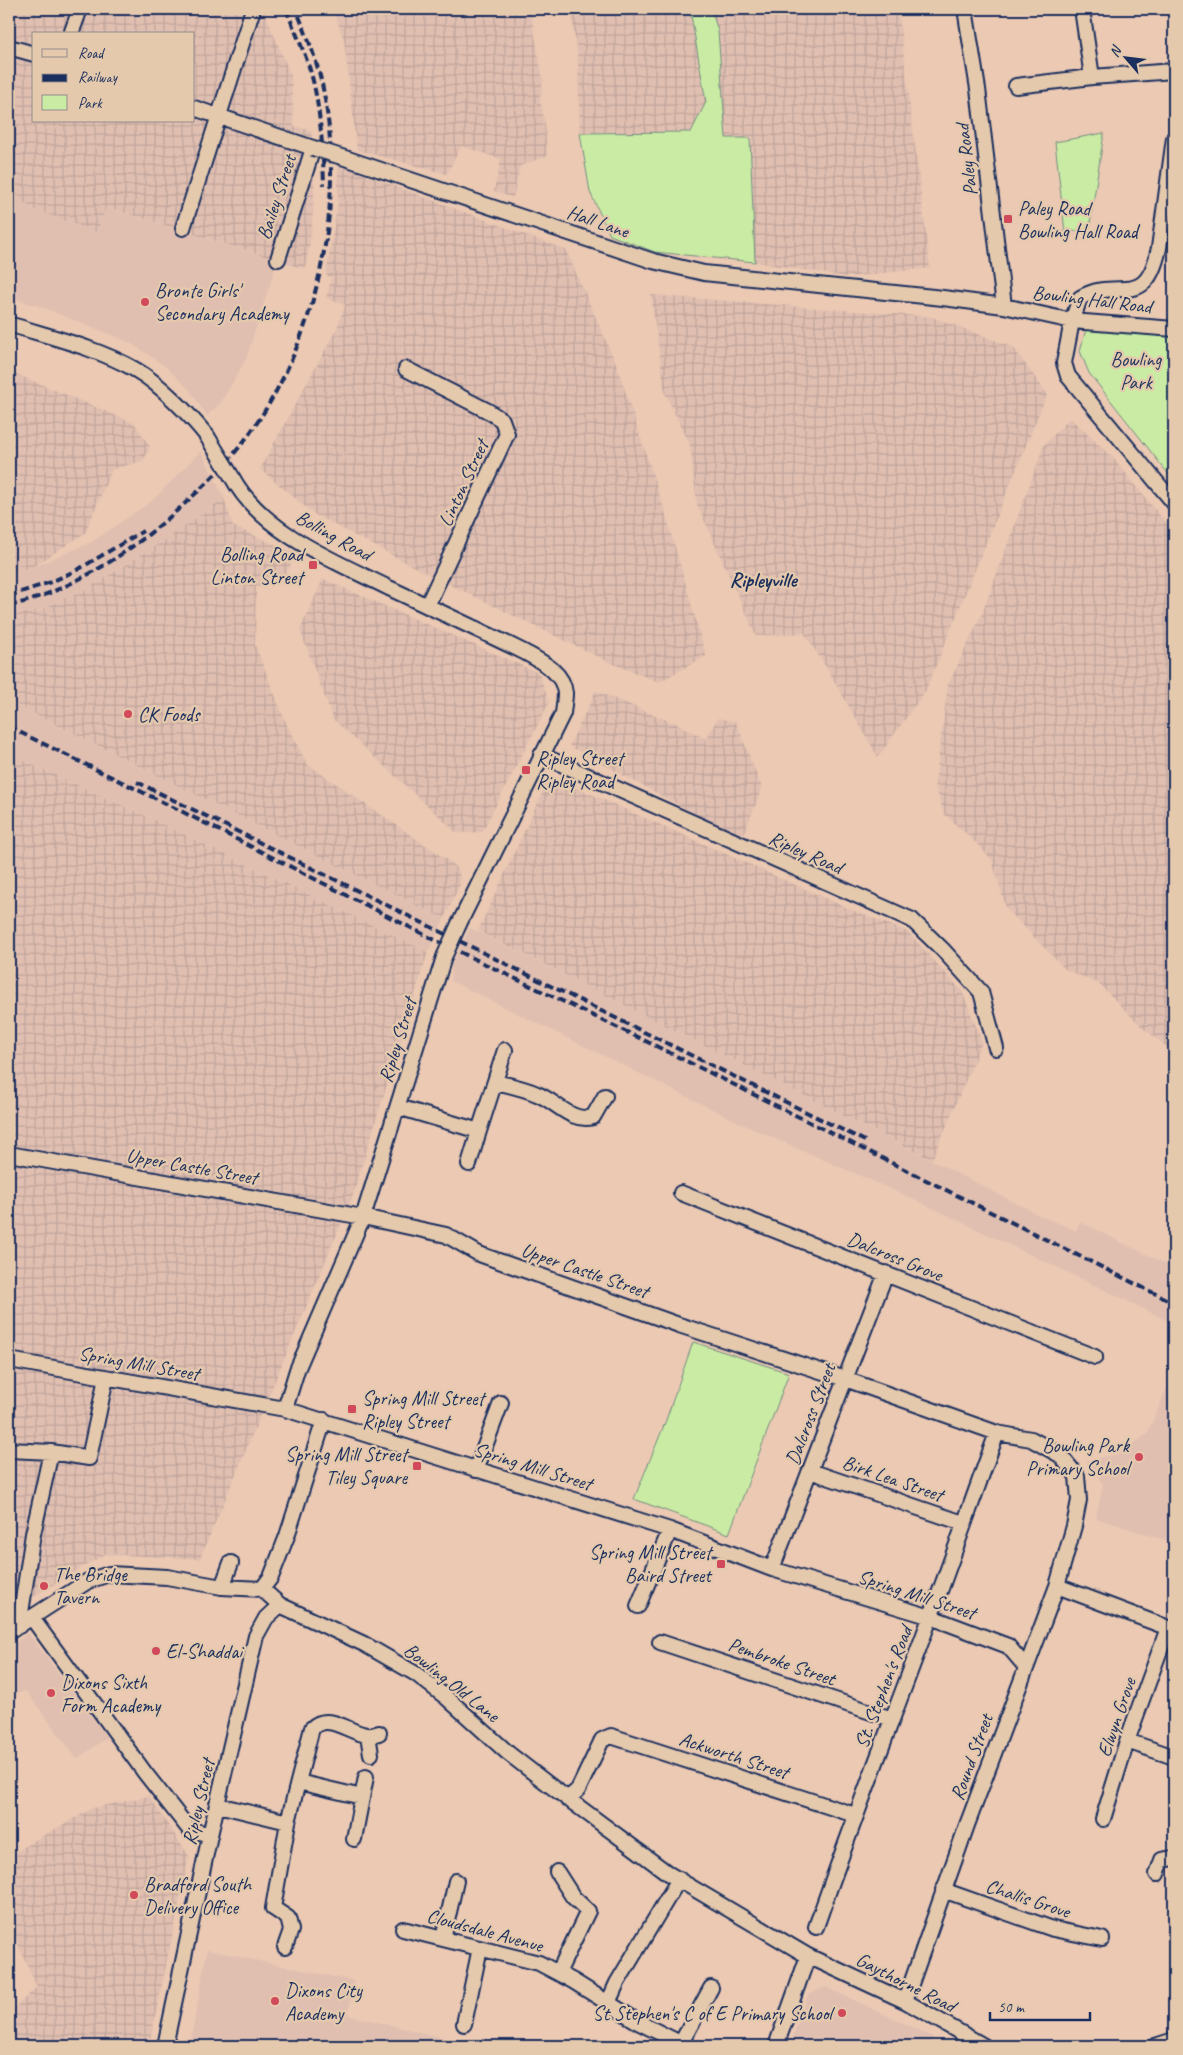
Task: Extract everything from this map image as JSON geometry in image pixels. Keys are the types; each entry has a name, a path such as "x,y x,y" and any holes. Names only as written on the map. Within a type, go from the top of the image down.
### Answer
{"street":[{"path":"72,32 80,9"},
{"path":"183,228 217,116 253,9"},
{"name":"Paley Road","path":"966,9 978,89 1004,306"},
{"path":"1082,9 1092,78"},
{"path":"9,47 32,53"},
{"path":"1016,86 1174,71"},
{"name":"Hall Lane","path":"195,108 502,209 653,261 704,274 1004,306"},
{"path":"1174,138 1155,265 1149,279 1140,286 1124,290 1092,291 1080,298 1072,320 1064,363 1068,376 1174,503"},
{"name":"Bailey Street","path":"278,259 313,148"},
{"name":"Bowling Hall Road","path":"1004,306 1072,320 1174,329"},
{"name":"Bolling Road","path":"9,324 85,348 137,370 166,394 207,436 240,490 252,503 302,545 524,652 550,667 560,679 565,692"},
{"name":"Linton Street","path":"406,369 488,410 502,420 507,434 427,606"},
{"name":"Ripley Street","path":"285,1408 297,1370 363,1217 444,957 563,713 565,692"},
{"name":"Ripley Road","path":"541,755 912,920 944,950 981,992 996,1048"},
{"path":"469,1164 505,1050"},
{"path":"495,1082 539,1094 558,1105 564,1111 581,1119 593,1117 605,1096"},
{"path":"398,1107 479,1131"},
{"name":"Upper Castle Street","path":"9,1154 363,1217 446,1235 479,1254 679,1325 845,1379 997,1434 1030,1440 1060,1455 1076,1476 1079,1500 1074,1526"},
{"name":"Dalcross Grove","path":"681,1193 1095,1357"},
{"name":"Dalcross Street","path":"772,1569 886,1273"},
{"name":"Spring Mill Street","path":"9,1360 285,1408 670,1530 772,1569 931,1616 1008,1646 1025,1666"},
{"path":"9,1450 51,1452 90,1458 106,1378"},
{"path":"476,1470 501,1403"},
{"path":"14,1629 88,1581 109,1574 167,1577 222,1587 262,1589 271,1577 287,1536 324,1420"},
{"name":"St. Stephen's Road","path":"816,1927 855,1816 931,1616 963,1523 997,1434"},
{"path":"14,1629 51,1452"},
{"name":"Birk Lea Street","path":"810,1471 963,1523"},
{"name":"Round Street","path":"905,2001 943,1890 1025,1666 1057,1586 1074,1526"},
{"path":"638,1606 670,1530"},
{"path":"222,1587 231,1563"},
{"path":"1057,1586 1171,1629"},
{"name":"Bowling Old Lane","path":"262,1589 280,1605 364,1644 416,1674 447,1698 508,1753 567,1799 679,1879 808,1956"},
{"name":"Ripley Street","path":"165,2046 210,1835 256,1636 266,1618 280,1605"},
{"path":"32,1618 189,1829 210,1835"},
{"name":"Elwyn Grove","path":"1104,1819 1127,1741 1171,1629"},
{"name":"Pembroke Street","path":"660,1642 892,1719"},
{"path":"285,1947 291,1930 288,1918 268,1912 312,1728 317,1723 331,1722 373,1734 371,1754"},
{"name":"Ackworth Street","path":"567,1799 578,1790 602,1740 611,1736 855,1816"},
{"path":"1127,1741 1174,1757"},
{"path":"354,1839 366,1777"},
{"path":"298,1782 362,1797"},
{"path":"218,1805 288,1822"},
{"path":"1157,1874 1162,1860 1174,1858"},
{"path":"557,1872 573,1897 588,1911 558,1973"},
{"path":"608,2003 617,1983 679,1879"},
{"path":"443,1939 456,1881"},
{"name":"Challis Grove","path":"943,1890 1054,1930 1102,1939"},
{"name":"Cloudsdale Avenue","path":"404,1929 539,1963 683,2045"},
{"path":"464,2024 480,1948"},
{"path":"776,2046 808,1956"},
{"name":"Gaythorne Road","path":"808,1956 905,2001 984,2046"},
{"path":"683,2045 711,1988"},
{"path":"1155,2046 1174,2040"}],"shaded area":[{"path":"9,9 263,9 291,76 294,126 311,131 314,159 314,198 311,236 305,269 106,207 97,232 33,209 9,194"},
{"path":"333,9 530,9 543,80 540,99 545,125 547,156 520,166 513,198 494,191 501,159 461,146 447,174 357,150 344,40"},
{"path":"571,9 690,9 707,102 691,132 580,133 578,61"},
{"path":"711,9 898,9 930,268 847,277 755,262 750,138 726,138 718,31"},
{"path":"338,165 566,250 617,366 665,512 706,656 659,682 611,663 424,572 314,514 260,469 337,328 345,305 326,298 332,277 326,275 338,202"},
{"name":"Bronte Girls' Secondary Academy","path":"9,194 33,209 97,231 105,207 275,260 275,268 246,359 222,401 207,416 189,389 165,366 131,343 44,308 9,297"},
{"path":"651,295 932,317 1013,347 1047,394 926,690 878,757 828,670 804,633 756,636 697,504 690,445 665,393"},
{"path":"9,371 134,423 150,447 143,461 112,469 85,533 31,568 9,573"},
{"path":"1070,418 1114,459 1174,533 1174,1052 1143,1028 1099,984 1066,970 1006,908 992,860 944,814 935,785 948,685 982,614 1044,445"},
{"path":"201,451 224,498 165,540 92,586 39,610 9,617 9,575 31,568 92,542 152,501"},
{"path":"224,498 233,526 296,554 282,582 256,586 255,645 286,723 307,764 453,864 459,871 460,884 444,919 9,701 9,617 39,610 92,586 165,540"},
{"path":"323,579 539,673 549,703 482,832 457,833 333,719 300,630"},
{"path":"596,691 677,724 706,739 718,718 736,722 762,788 742,839 569,746"},
{"path":"9,701 444,919 428,952 148,817 9,754"},
{"path":"9,754 148,817 428,952 352,1198 200,1559 105,1554 9,1611"},
{"path":"550,776 852,910 908,932 962,991 982,1042 932,1160 478,931"},
{"path":"470,928 1039,1215 1076,1231 1080,1222 1174,1268 1174,1328 1172,1323 1128,1301 909,1197 753,1129 451,981 452,964"},
{"name":"Bowling Park Primary School","path":"1174,1372 1174,1543 1096,1518 1103,1484 1086,1460 1120,1454 1147,1434"},
{"name":"Dixons Sixth Form Academy","path":"28,1633 107,1737 77,1759 26,1691 9,1696 9,1647"},
{"path":"149,1796 189,1856 149,2046 9,2046 9,2013 37,1987 9,1925 9,1857 30,1843 93,1808"},
{"name":"Dixons City Academy","path":"207,1950 354,1981 348,2015 477,2046 190,2046"},
{"name":"St Stephen's C of E Primary School","path":"826,1987 933,2037 930,2046 789,2046 808,1995"}],"green space":[{"path":"690,9 711,9 718,31 726,138 750,138 755,262 655,252 610,235 590,192 580,133 691,132 706,102"},
{"path":"1104,133 1089,230 1065,232 1055,142"},
{"name":"Bowling Park","path":"1087,326 1174,336 1174,481 1089,373 1080,351"},
{"path":"693,1342 789,1373 729,1534 634,1499 665,1423"}],"railway":[{"path":"286,9 305,56 314,85 321,135 324,185"},
{"path":"9,606 54,591 96,570 116,558 172,515 208,482 241,445 267,407 289,364 307,320 320,273 328,225 331,177 329,130 322,84 314,55 296,9"},
{"path":"9,596 51,582 79,569 143,531"},
{"path":"9,727 177,809 435,940 656,1046 1174,1303"},
{"path":"137,782 865,1141"}],"place":[{"name":"Paley Road Bowling Hall Road","path":"1008,219"},
{"name":"Bronte Girls' Secondary Academy","path":"145,302"},
{"name":"Bolling Road Linton Street","path":"313,565"},
{"name":"CK Foods","path":"128,714"},
{"name":"Ripley Street Ripley Road","path":"526,770"},
{"name":"Spring Mill Street Ripley Street","path":"352,1409"},
{"name":"Bowling Park Primary School","path":"1139,1457"},
{"name":"Spring Mill Street Tiley Square","path":"417,1466"},
{"name":"Spring Mill Street Baird Street","path":"721,1564"},
{"name":"The Bridge Tavern","path":"44,1586"},
{"name":"El-Shaddai","path":"156,1651"},
{"name":"Dixons Sixth Form Academy","path":"51,1693"},
{"name":"Bradford South Delivery Office","path":"134,1895"},
{"name":"Dixons City Academy","path":"275,2001"},
{"name":"St Stephen's C of E Primary School","path":"842,2013"}],"district":[{"name":"Ripleyville","path":"763,580"}]}
